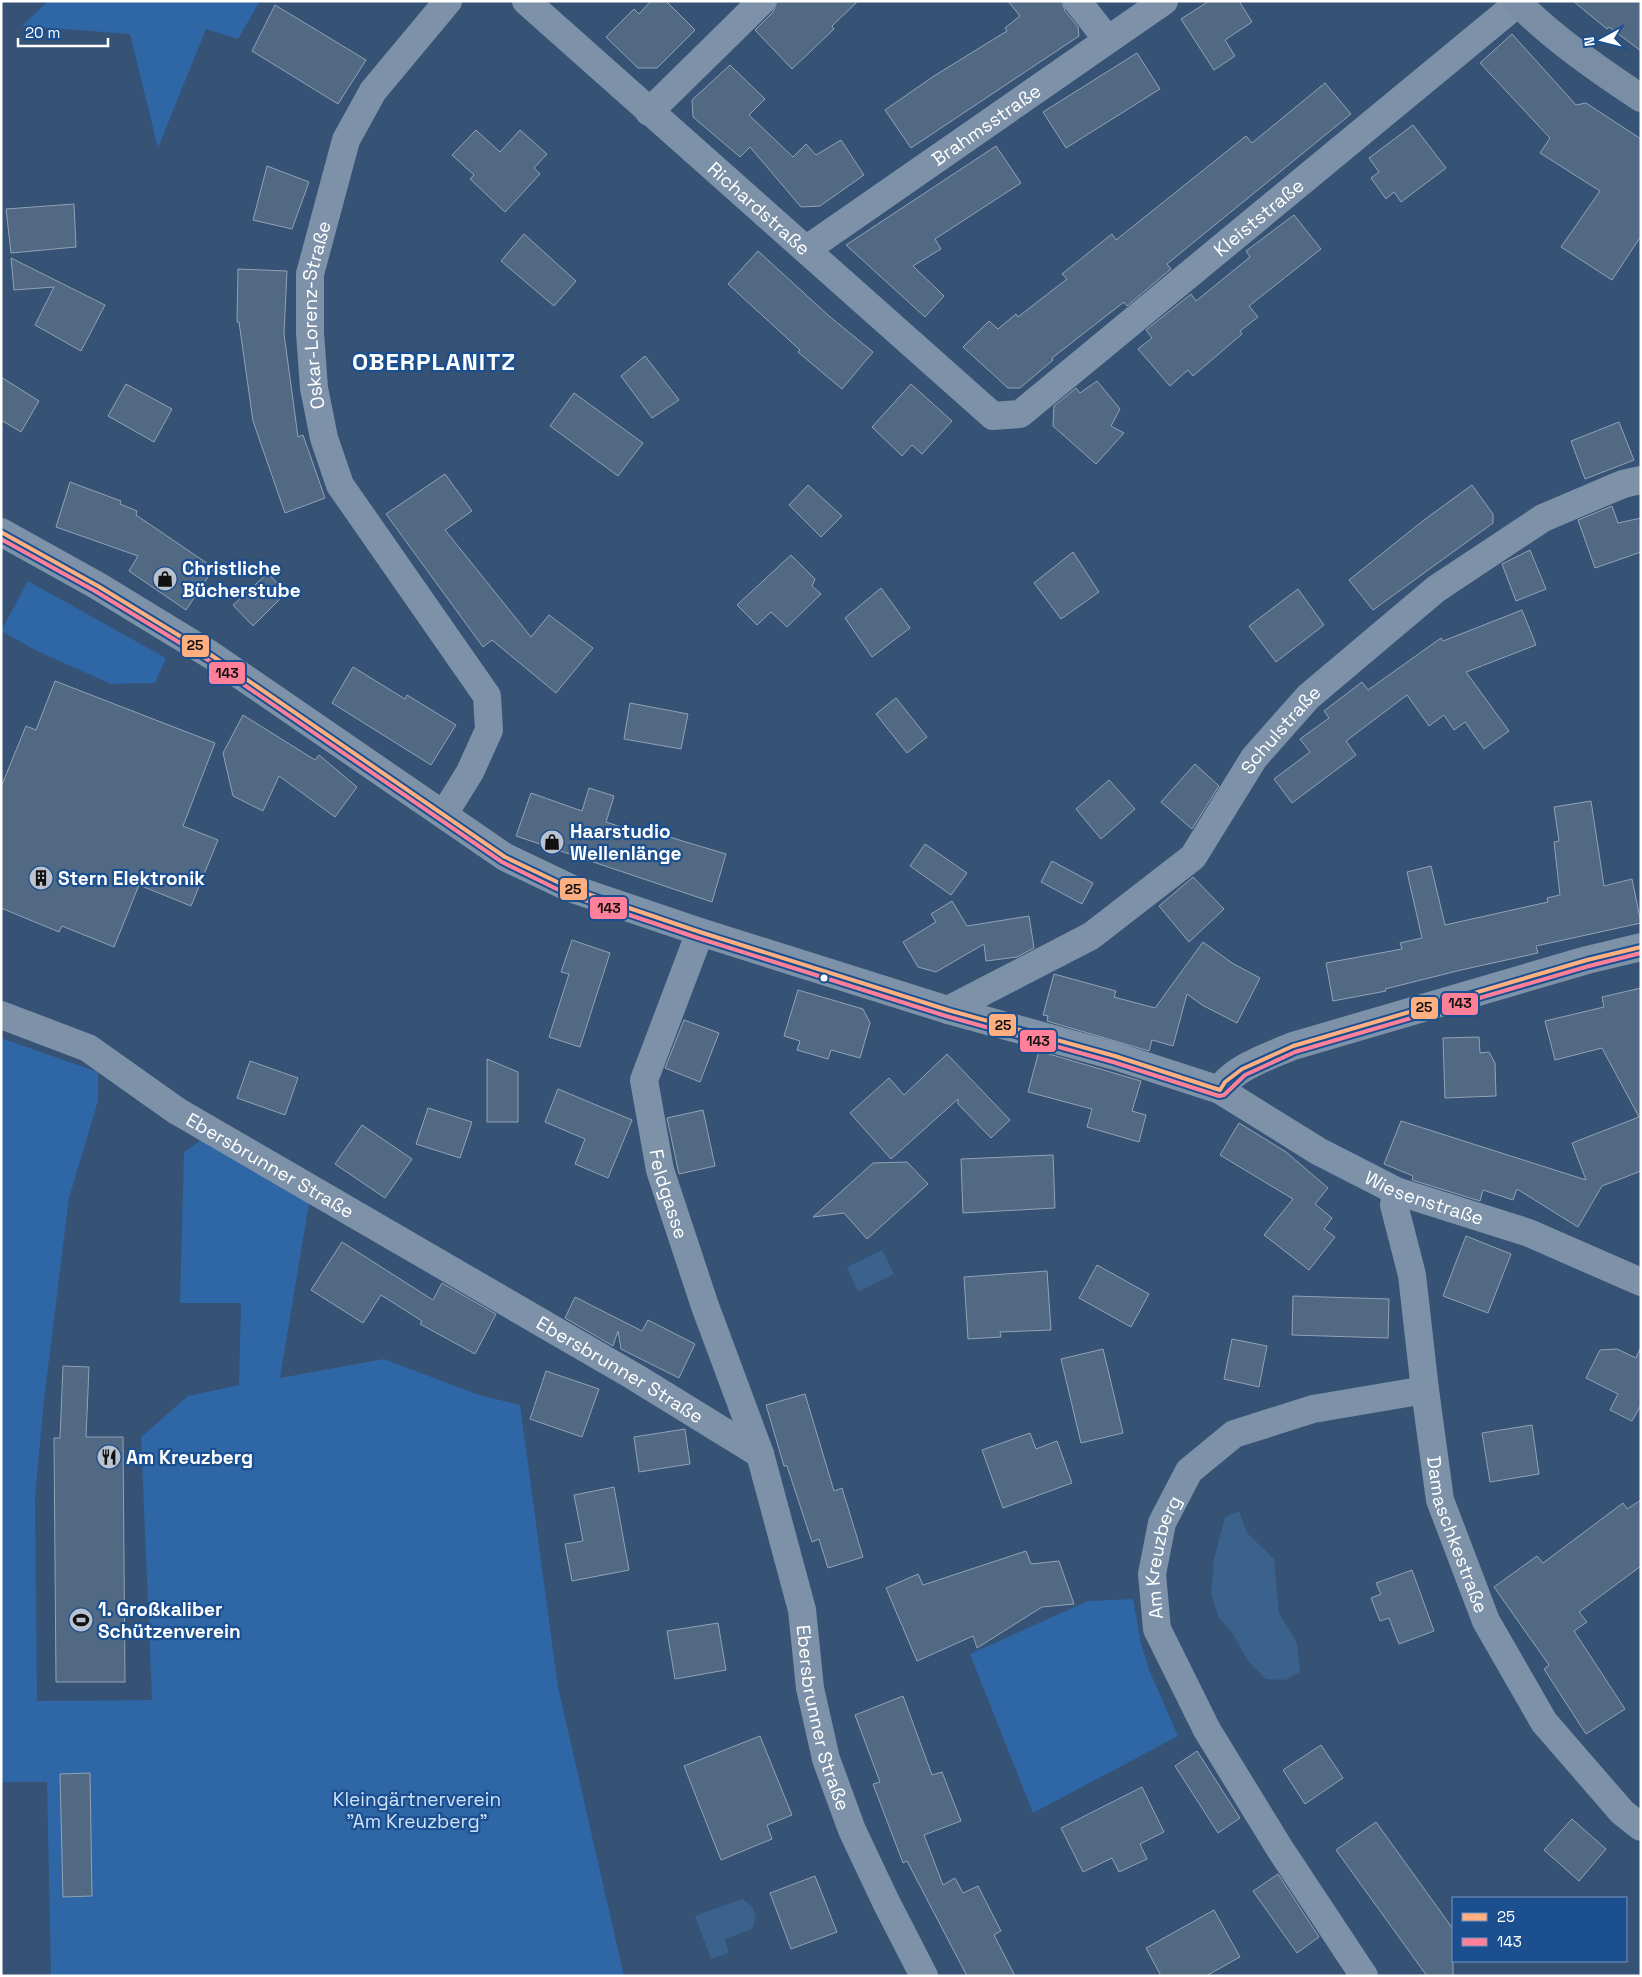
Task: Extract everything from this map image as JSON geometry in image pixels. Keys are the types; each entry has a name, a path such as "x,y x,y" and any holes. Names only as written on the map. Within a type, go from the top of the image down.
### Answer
{"main road":[{"path":"1517,2 1592,64 1641,98"}],"street":[{"name":"Oskar-Lorenz-Straße","path":"444,814 470,772 490,730 487,696 340,485 324,438 314,388 310,274 346,140 373,91 448,1"},
{"name":"Richardstraße","path":"526,1 993,416"},
{"path":"649,112 762,1"},
{"path":"1077,1 1107,39"},
{"name":"Brahmsstraße","path":"807,249 1164,1"},
{"name":"Kleiststraße","path":"993,416 1020,414 1517,2"},
{"name":"Schulstraße","path":"948,1010 1091,936 1193,857 1254,758 1308,697 1436,589 1543,518 1623,484 1641,480"},
{"name":"Wiesenstraße","path":"1,532 98,586 211,656 505,856 570,888 700,932 948,1010 1115,1056 1220,1090 1318,1151 1396,1191 1529,1233 1641,1282"},
{"name":"Feldgasse","path":"700,932 644,1080 660,1170 705,1306 760,1454"},
{"path":"1220,1090 1224,1082 1255,1062 1293,1046 1587,960 1641,947"},
{"name":"Ebersbrunner Straße","path":"1,1015 88,1048 177,1111 635,1377 760,1454 802,1610 810,1688 826,1759 852,1830 924,1976"},
{"name":"Damaschkestraße","path":"1396,1191 1394,1205 1412,1275 1424,1390 1440,1500 1486,1621 1544,1722 1622,1812 1641,1826"},
{"name":"Am Kreuzberg","path":"1357,1973 1207,1730 1157,1629 1152,1574 1162,1523 1189,1471 1234,1434 1313,1409 1424,1390"}],"green space":[{"path":"48,1 260,1 238,39 206,29 158,148 130,34 22,26"},
{"path":"28,581 166,658 155,683 111,684 39,652 1,631"},
{"name":"Kleingärtnerverein \"Am Kreuzberg\"","path":"1,1038 98,1072 98,1101 69,1198 44,1400 35,1497 37,1701 152,1700 141,1437 188,1396 239,1385 241,1303 180,1303 184,1152 203,1139 309,1203 280,1378 384,1359 479,1395 520,1405 558,1687 624,1976 51,1976 47,1782 1,1782"},
{"path":"1133,1599 1141,1644 1150,1672 1178,1736 1033,1813 970,1654 1088,1601"}],"shaded area":[{"path":"882,1250 894,1274 858,1292 847,1267"},
{"path":"1239,1511 1247,1533 1274,1559 1279,1613 1297,1643 1300,1672 1285,1680 1266,1679 1248,1661 1232,1633 1219,1618 1211,1594 1214,1559 1225,1517"},
{"path":"742,1899 752,1906 756,1917 752,1929 725,1939 729,1953 711,1959 695,1916"}],"building":[{"path":"651,1 666,1 695,30 657,68 638,68 606,37 634,9 639,14"},
{"path":"777,1 858,1 832,26 834,29 792,69 755,30 773,12"},
{"path":"1008,1 1062,1 1065,11 1078,27 1079,36 911,148 885,110 934,76 1007,31 1005,28 1020,16"},
{"path":"1209,1 1239,1 1252,22 1225,40 1235,56 1214,70 1181,19"},
{"path":"1573,1 1641,1 1641,51 1609,27 1607,29"},
{"path":"275,5 366,60 338,104 252,51"},
{"path":"1512,34 1576,105 1586,103 1641,139 1641,236 1612,280 1561,247 1600,191 1540,153 1550,138 1480,63"},
{"path":"1137,53 1160,89 1066,148 1043,112"},
{"path":"730,65 765,99 749,115 793,157 806,144 816,155 841,140 864,175 820,206 801,207 750,147 740,157 693,117 692,100"},
{"path":"1325,83 1351,114 1167,264 1171,269 1127,306 1124,302 1052,358 1053,360 1020,388 1008,388 963,347 989,321 998,329 1016,314 1018,317 1067,279 1062,274 1112,234 1116,240 1246,136 1252,143"},
{"path":"1413,125 1446,168 1401,202 1394,192 1386,199 1371,178 1379,172 1369,158"},
{"path":"476,130 500,152 520,130 547,154 534,168 540,174 505,212 470,179 474,175 452,155"},
{"path":"996,146 1021,183 935,239 941,249 913,266 944,296 925,317 846,245"},
{"path":"267,166 309,182 292,229 253,220"},
{"path":"74,204 76,247 11,253 6,209"},
{"path":"1294,215 1321,249 1249,306 1258,317 1240,331 1242,334 1193,376 1188,370 1170,386 1138,349 1152,338 1146,330 1191,294 1196,301 1250,257 1246,251"},
{"path":"524,234 576,281 554,306 501,261"},
{"path":"758,251 829,316 873,352 842,389 798,352 800,350 728,284"},
{"path":"11,258 105,305 81,351 35,325 54,287 14,290"},
{"path":"238,269 287,271 284,334 298,437 303,435 325,498 285,513 253,421 239,322 237,322"},
{"path":"645,356 679,400 652,418 621,376"},
{"path":"1,377 39,401 21,432 1,420"},
{"path":"1097,381 1120,409 1111,426 1124,433 1096,464 1053,426 1054,406 1076,388 1080,393"},
{"path":"126,384 172,409 154,442 108,416"},
{"path":"911,384 952,421 922,454 912,445 902,456 872,427"},
{"path":"574,393 643,443 618,476 550,426"},
{"path":"1619,422 1634,460 1585,479 1571,441"},
{"path":"445,474 472,511 445,530 531,637 549,615 593,648 556,693 492,640 483,647 386,514"},
{"path":"70,482 121,501 120,504 137,511 136,515 214,568 186,610 129,571 138,556 56,527"},
{"path":"808,485 842,516 821,537 789,505"},
{"path":"1472,485 1493,514 1493,523 1373,610 1349,580 1424,520"},
{"path":"1612,506 1618,523 1641,518 1641,552 1595,568 1578,520"},
{"path":"1530,550 1546,589 1516,601 1502,564"},
{"path":"1073,552 1099,592 1061,619 1034,583"},
{"path":"791,555 815,579 812,586 821,594 787,627 771,612 757,625 737,605"},
{"path":"268,573 286,593 253,626 233,605"},
{"path":"881,588 910,628 872,657 845,618"},
{"path":"1298,589 1324,625 1276,662 1249,626"},
{"path":"1522,610 1536,645 1466,672 1509,731 1484,749 1465,722 1454,730 1444,715 1429,726 1407,695 1346,741 1356,755 1292,803 1274,779 1310,752 1300,739 1329,718 1324,711 1362,682 1368,690 1441,638 1443,641"},
{"path":"353,667 405,699 407,695 456,725 431,765 332,703"},
{"path":"55,681 215,743 183,826 218,840 191,906 139,885 114,947 62,926 59,932 1,908 1,787 26,726 36,730"},
{"path":"896,698 927,737 907,753 876,714"},
{"path":"630,703 688,714 681,749 624,739"},
{"path":"243,715 315,760 319,755 357,787 335,817 279,776 263,811 233,796 223,753"},
{"path":"1195,764 1219,786 1192,829 1161,802"},
{"path":"1109,780 1135,809 1101,839 1076,809"},
{"path":"589,788 614,796 606,822 655,838 656,833 726,854 712,902 516,836 531,793 582,811"},
{"path":"1591,801 1604,886 1632,879 1641,923 1536,946 1538,953 1385,989 1386,991 1333,1001 1326,963 1402,949 1400,943 1422,938 1407,872 1431,866 1445,925 1548,902 1547,898 1560,895 1554,842 1559,841 1554,807"},
{"path":"925,844 967,873 951,895 910,866"},
{"path":"1052,861 1093,883 1082,904 1041,882"},
{"path":"1193,877 1224,909 1189,942 1159,906"},
{"path":"952,901 967,926 1029,916 1034,948 1017,957 986,961 984,944 936,972 918,967 903,942 936,922 931,914"},
{"path":"572,940 610,953 580,1047 549,1037 569,974 561,972"},
{"path":"1203,942 1232,963 1260,978 1237,1023 1202,1005 1187,994 1173,1046 1152,1040 1149,1051 1047,1021 1048,1016 1043,1015 1054,974 1116,991 1114,997 1155,1008"},
{"path":"1641,988 1641,1171 1602,1186 1578,1227 1517,1189 1513,1200 1483,1190 1480,1201 1412,1180 1413,1176 1384,1164 1401,1121 1586,1180 1572,1143 1639,1117 1602,1048 1555,1060 1545,1021 1604,1007 1602,997"},
{"path":"798,990 863,1009 870,1023 860,1058 831,1050 828,1059 797,1050 800,1041 784,1036"},
{"path":"684,1020 719,1033 700,1082 665,1068"},
{"path":"1479,1037 1480,1053 1489,1052 1495,1063 1496,1096 1445,1098 1443,1038"},
{"path":"1039,1051 1141,1081 1132,1111 1146,1115 1139,1142 1087,1127 1092,1109 1028,1092"},
{"path":"947,1054 1010,1120 991,1138 958,1104 958,1099 891,1159 850,1113 889,1078 904,1095"},
{"path":"487,1059 518,1072 518,1122 487,1122"},
{"path":"250,1061 298,1078 285,1115 237,1098"},
{"path":"558,1089 632,1120 608,1178 575,1164 585,1139 545,1122"},
{"path":"428,1108 472,1122 460,1158 416,1144"},
{"path":"703,1110 715,1166 679,1174 667,1118"},
{"path":"1239,1123 1286,1152 1328,1188 1315,1204 1332,1218 1324,1229 1335,1237 1309,1270 1264,1235 1293,1199 1220,1155"},
{"path":"362,1125 412,1159 385,1198 335,1164"},
{"path":"1053,1155 1055,1208 963,1213 961,1159"},
{"path":"907,1162 928,1184 867,1239 844,1213 813,1217 873,1163"},
{"path":"1466,1236 1511,1254 1488,1313 1443,1296"},
{"path":"342,1242 433,1300 442,1283 496,1314 475,1354 420,1324 422,1321 381,1295 363,1323 311,1290"},
{"path":"1097,1265 1149,1294 1131,1327 1079,1298"},
{"path":"1047,1271 1051,1330 1000,1332 1001,1337 968,1339 964,1277"},
{"path":"1293,1296 1389,1299 1388,1338 1292,1335"},
{"path":"575,1297 642,1331 648,1320 695,1344 679,1378 621,1349 618,1331 613,1346 565,1318"},
{"path":"1232,1339 1267,1346 1259,1387 1224,1379"},
{"path":"1641,1347 1641,1405 1632,1421 1610,1410 1618,1394 1586,1378 1600,1350 1617,1349 1636,1358"},
{"path":"1103,1349 1123,1433 1081,1443 1061,1359"},
{"path":"63,1366 89,1367 86,1437 123,1437 125,1682 56,1682 54,1438 60,1438"},
{"path":"546,1371 599,1389 582,1437 530,1419"},
{"path":"805,1394 834,1491 842,1488 863,1557 828,1568 819,1539 812,1542 787,1466 784,1466 766,1405"},
{"path":"1532,1425 1539,1474 1490,1482 1482,1433"},
{"path":"685,1429 690,1464 639,1472 634,1437"},
{"path":"1030,1433 1036,1449 1057,1441 1072,1483 1003,1508 982,1450"},
{"path":"614,1487 629,1570 572,1581 565,1544 583,1541 574,1495"},
{"path":"1641,1500 1641,1566 1579,1612 1587,1622 1574,1631 1625,1709 1586,1734 1544,1669 1549,1665 1494,1587 1537,1556 1543,1563 1623,1503 1627,1509"},
{"path":"1026,1551 1031,1564 1059,1561 1074,1604 1042,1607 977,1648 973,1636 917,1661 886,1588 918,1574 923,1585"},
{"path":"1412,1570 1434,1631 1399,1644 1389,1618 1380,1621 1371,1598 1381,1594 1376,1583"},
{"path":"718,1623 726,1670 675,1679 667,1631"},
{"path":"903,1696 932,1775 942,1772 961,1821 924,1835 943,1885 955,1878 963,1893 978,1886 1001,1931 994,1935 1015,1976 967,1976 907,1861 903,1863 873,1784 880,1782 855,1715"},
{"path":"760,1736 792,1815 767,1825 772,1839 721,1860 684,1766"},
{"path":"1321,1745 1343,1778 1305,1804 1283,1770"},
{"path":"1197,1751 1240,1818 1218,1833 1175,1766"},
{"path":"90,1773 92,1896 63,1897 60,1774"},
{"path":"1142,1787 1164,1832 1140,1844 1147,1859 1119,1872 1112,1858 1083,1872 1061,1828"},
{"path":"1572,1819 1606,1849 1579,1881 1544,1850"},
{"path":"1376,1822 1452,1928 1453,1976 1427,1976 1336,1850"},
{"path":"1278,1874 1319,1937 1297,1953 1253,1891"},
{"path":"815,1876 837,1932 791,1949 770,1893"},
{"path":"1214,1910 1240,1957 1206,1976 1161,1976 1146,1948"}],"transit line":[{"name":"25","path":"1,532 98,586 211,655 505,857 570,888 700,932 948,1010 1115,1056 1220,1090 1225,1082 1242,1069 1293,1046 1587,960 1641,947"},
{"name":"143","path":"1,539 95,591 208,660 502,862 567,894 698,938 946,1016 1113,1062 1219,1096 1224,1095 1245,1075 1295,1052 1589,966 1641,953"}],"place":[{"name":"Christliche Bücherstube","path":"165,579"},
{"name":"Haarstudio Wellenlänge","path":"552,842"},
{"name":"Stern Elektronik","path":"41,878"},
{"name":"Am Kreuzberg","path":"109,1457"},
{"name":"1. Großkaliber Schützenverein","path":"81,1620"}],"district":[{"name":"OBERPLANITZ","path":"434,361"}]}
